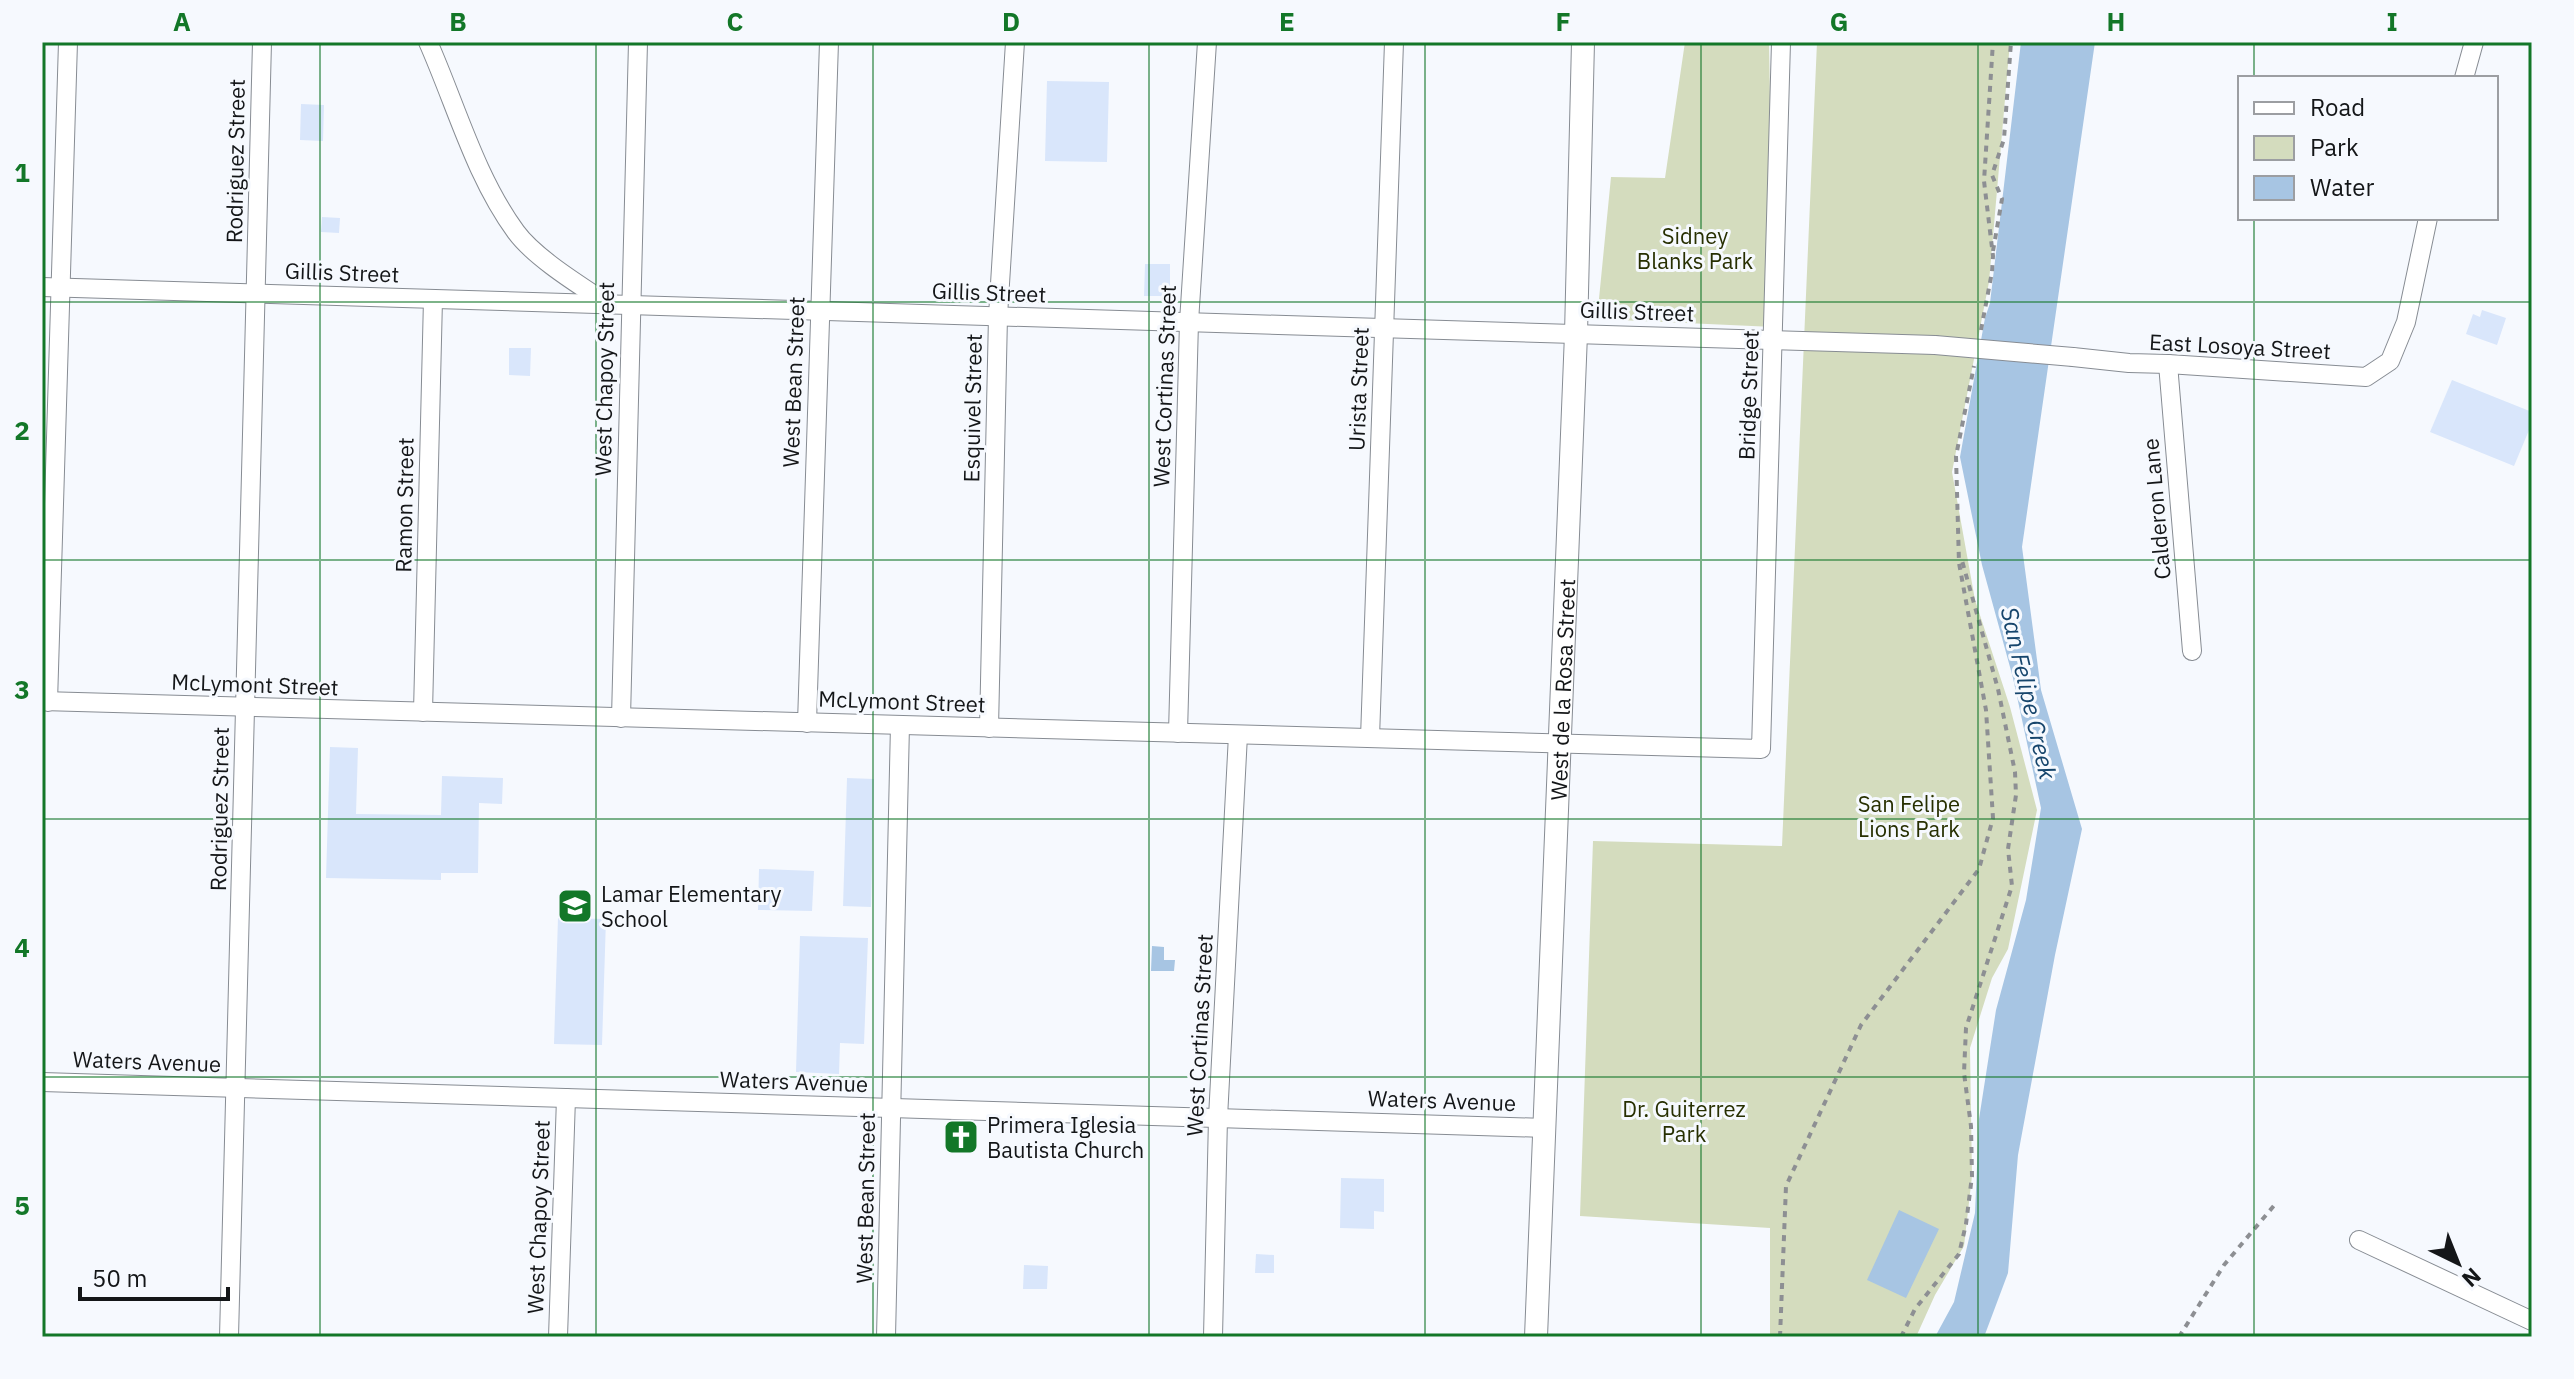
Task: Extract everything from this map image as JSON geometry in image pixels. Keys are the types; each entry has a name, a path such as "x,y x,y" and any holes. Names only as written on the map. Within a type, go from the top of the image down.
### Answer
{"street":[{"path":"45,702 51,288 68,42"},
{"name":"Rodriguez Street","path":"229,1337 262,42"},
{"path":"428,42 483,178 517,234 559,271 608,304"},
{"name":"West Chapoy Street","path":"621,718 638,42"},
{"name":"West Bean Street","path":"807,723 829,42"},
{"name":"Esquivel Street","path":"989,728 998,316 1015,42"},
{"name":"West Cortinas Street","path":"1178,733 1189,322 1207,42"},
{"name":"Urista Street","path":"1370,738 1394,42"},
{"name":"West de la Rosa Street","path":"1536,1337 1576,334 1583,42"},
{"name":"Bridge Street","path":"1761,749 1781,42"},
{"path":"2465,76 2474,42"},
{"name":"East Losoya Street","path":"1935,345 2129,363 2366,377 2390,361 2406,322 2428,220"},
{"name":"Gillis Street","path":"51,288 1935,345"},
{"name":"Ramon Street","path":"423,712 433,299"},
{"name":"Calderon Lane","path":"2168,364 2192,651"},
{"name":"McLymont Street","path":"45,702 1761,749"},
{"name":"West Bean Street","path":"886,1337 900,725"},
{"name":"West Cortinas Street","path":"1213,1337 1218,1118 1238,735"},
{"name":"Waters Avenue","path":"42,1082 1545,1128"},
{"name":"West Chapoy Street","path":"558,1337 566,1098"},
{"path":"2359,1240 2532,1321"}],"path":[{"path":"1980,334 1993,256 1984,181 1993,42"},
{"path":"1982,318 2002,199 1992,175 2004,139 2011,42"},
{"path":"1780,1337 1786,1186 1861,1025 1979,869 1993,818 1986,710 1958,543 1956,456 1974,364"},
{"path":"1901,1337 1915,1309 1959,1254 1972,1176 1971,1126 1964,1073 1966,1028 2012,886 2008,849 2016,795 2015,772 1998,689 1985,649 1975,600 1963,572 1958,543"},
{"path":"2179,1337 2224,1265 2277,1202"}],"green space":[{"name":"Sidney Blanks Park","path":"1685,42 1769,42 1774,327 1597,319 1611,177 1665,178"},
{"name":"San Felipe Lions Park","path":"1817,42 2010,42 1989,282 1952,472 1975,600 2010,707 2037,810 2008,949 1992,978 1970,1048 1972,1176 1964,1246 1935,1295 1916,1337 1770,1337 1770,1228 1580,1216 1593,841 1782,846"}],"water":[{"name":"San Felipe Creek","path":"2021,42 2095,42 2022,547 2041,690 2082,829 2018,1155 2008,1273 1984,1337 1935,1337 1954,1302 1975,1213 1979,1119 1996,1010 2026,900 2041,808 2013,678 1982,565 1960,457 1990,303"},
{"path":"1152,946 1164,947 1164,960 1175,960 1174,971 1151,971"},
{"path":"1899,1210 1939,1229 1906,1298 1867,1280"}],"building":[{"path":"1047,81 1109,82 1107,162 1045,161"},
{"path":"301,104 324,105 323,141 300,140"},
{"path":"322,217 340,218 339,233 321,232"},
{"path":"1145,264 1170,264 1170,296 1144,296"},
{"path":"2482,310 2506,318 2497,345 2466,334 2473,314 2480,317"},
{"path":"509,348 531,348 530,376 509,375"},
{"path":"2452,380 2532,412 2532,423 2514,466 2430,432"},
{"path":"330,747 358,748 356,814 441,815 442,776 503,778 502,804 479,803 478,873 441,873 441,880 326,878"},
{"path":"847,778 874,779 871,907 843,906"},
{"path":"759,869 814,871 812,911 758,910"},
{"path":"558,918 606,919 602,1045 554,1044"},
{"path":"800,936 868,938 864,1044 840,1043 839,1074 796,1072"},
{"path":"1341,1178 1384,1179 1384,1212 1374,1211 1374,1229 1340,1228"},
{"path":"1256,1254 1274,1255 1274,1273 1255,1273"},
{"path":"1024,1265 1048,1266 1047,1289 1023,1289"}],"place":[{"name":"Lamar Elementary School","path":"575,906"},
{"name":"Primera Iglesia Bautista Church","path":"961,1137"}],"park label":[{"name":"Dr. Guiterrez Park","path":"1684,1120"}]}
